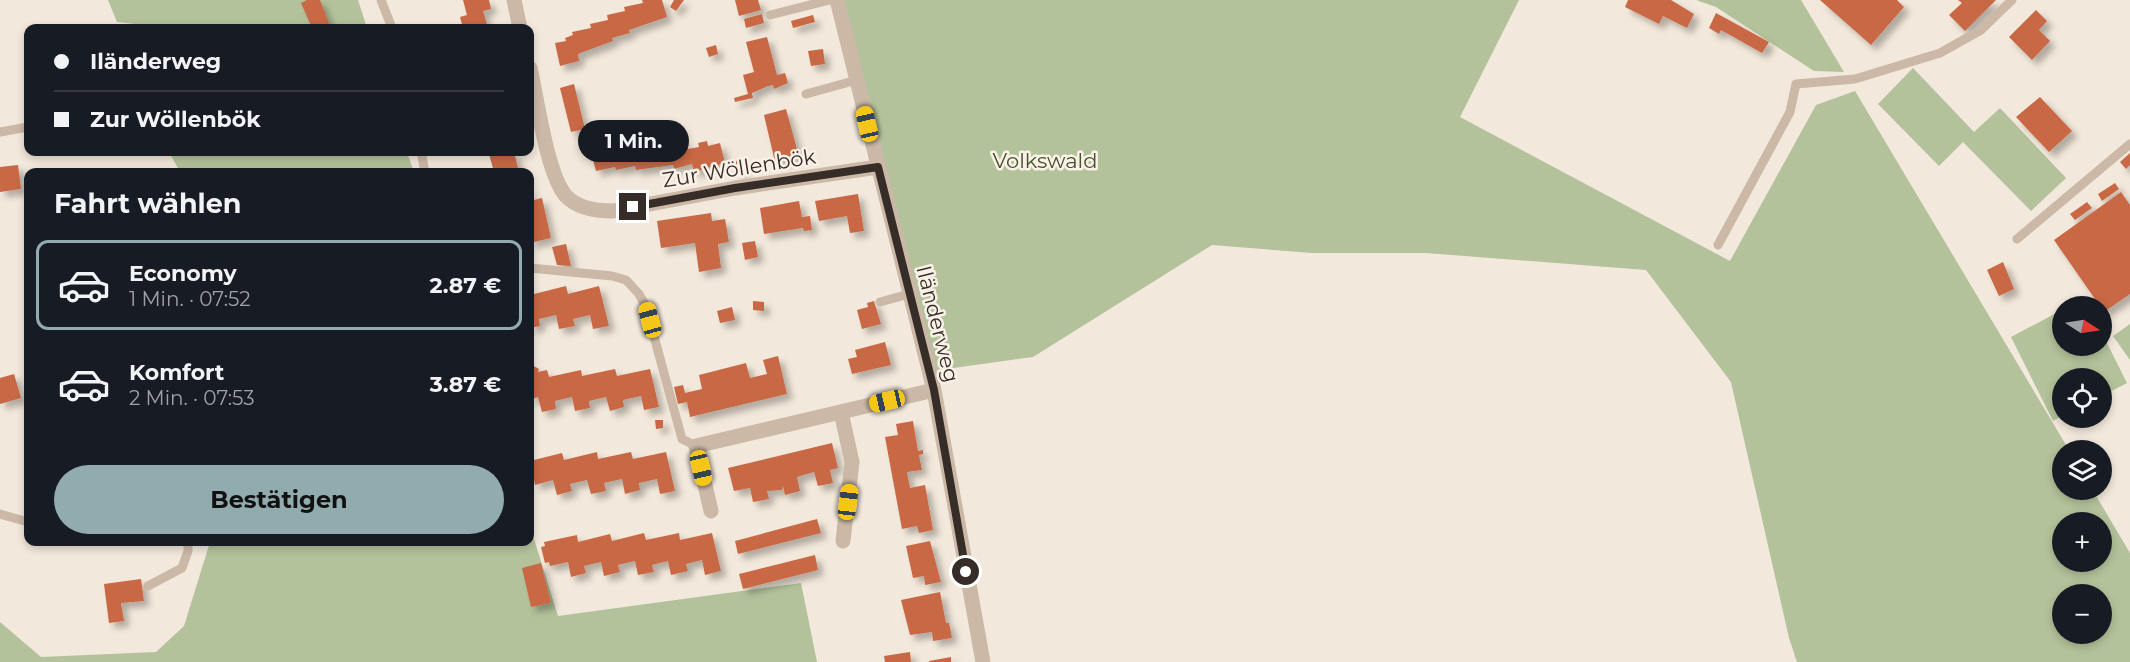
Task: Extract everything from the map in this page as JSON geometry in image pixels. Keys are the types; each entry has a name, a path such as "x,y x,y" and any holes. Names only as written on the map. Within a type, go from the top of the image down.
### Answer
{"street":[{"path":"514,0 519,24"},
{"name":"Iländerweg","path":"837,0 934,390 982,662"},
{"name":"Zur Wöllenbök","path":"534,86 555,178 566,196 580,206 598,211 613,211 735,188 878,167"},
{"path":"711,511 696,446 934,390"},
{"path":"841,412 852,462 843,541"}],"lane":[{"path":"381,0 390,24"},
{"path":"770,15 831,0"},
{"path":"1718,245 1790,112 1796,84 1855,79 1940,53 1981,30 2012,0"},
{"path":"806,94 857,80"},
{"path":"0,132 24,128"},
{"path":"2017,239 2130,144"},
{"path":"534,268 612,276 626,280 633,287 646,307 682,439 696,446"},
{"path":"880,302 909,294"},
{"path":"0,514 24,521"},
{"path":"148,586 182,568 188,546"}],"green space":[{"path":"108,0 358,0 366,24 134,24 117,22"},
{"name":"Volkswald","path":"838,0 1519,0 1460,117 1730,261 1816,105 1855,91 2052,421 2052,428 2056,428 2063,440 2052,440 2052,500 2099,500 2106,512 2052,512 2052,572 2112,572 2112,523 2130,553 2130,662 1797,662 1789,638 1731,382 1646,270 1426,253 1312,253 1212,245 1033,357 932,371"},
{"path":"1696,0 1801,0 1844,72 1814,71 1716,7"},
{"path":"1913,68 1974,132 2000,108 2066,178 2031,211 1963,142 1939,166 1878,104"},
{"path":"171,156 408,156 413,168 178,168"},
{"path":"2052,315 2052,356 2112,356 2112,353 2127,383 2112,391 2112,368 2052,368 2052,419 2011,337"},
{"path":"2130,324 2130,360 2113,336"},
{"path":"534,539 558,616 801,583 817,662 0,662 0,622 41,657 156,652 184,626 209,546 534,546"}],"building":[{"path":"307,0 320,0 329,24 310,24 301,3"},
{"path":"463,0 489,0 491,9 483,11 487,24 462,24 460,17 467,15"},
{"path":"642,0 662,0 667,17 629,30 630,33 612,38 613,41 578,54 579,61 560,66 555,43 566,41 565,38 573,35 572,32 591,28 590,24 608,20 607,15 625,11 624,7 643,3"},
{"path":"674,0 684,0 676,11 670,7"},
{"path":"735,0 758,0 761,10 739,16"},
{"path":"1628,0 1671,0 1694,14 1687,28 1663,16 1659,24 1625,7"},
{"path":"1820,0 1897,0 1904,7 1871,45"},
{"path":"1958,0 1996,0 1965,31 1949,15 1962,3"},
{"path":"2036,10 2047,21 2039,30 2050,41 2032,60 2009,37"},
{"path":"1716,13 1769,42 1762,53 1721,30 1719,34 1709,28"},
{"path":"762,14 764,23 746,28 744,19"},
{"path":"813,15 815,22 793,28 791,21"},
{"path":"767,37 777,75 785,73 788,83 774,89 773,85 768,86 752,93 753,98 735,102 734,98 748,94 743,75 754,72 746,42"},
{"path":"716,45 718,54 709,57 706,48"},
{"path":"823,49 825,64 811,66 808,51"},
{"path":"574,84 585,129 571,132 560,88"},
{"path":"2040,97 2072,131 2049,152 2016,117"},
{"path":"786,109 799,156 775,162 764,115"},
{"path":"609,141 611,149 629,144 630,148 668,143 669,147 686,142 688,149 699,147 698,143 707,141 708,146 720,143 725,163 694,172 692,164 674,169 673,165 636,170 635,166 616,170 615,167 596,171 590,149"},
{"path":"2130,153 2130,165 2126,169 2120,162"},
{"path":"490,156 515,156 518,168 493,168"},
{"path":"742,159 745,171 738,173 735,161"},
{"path":"18,165 21,189 0,192 0,167"},
{"path":"2115,183 2119,189 2102,201 2098,194"},
{"path":"2121,192 2130,205 2130,294 2112,306 2112,296 2093,296 2054,240"},
{"path":"858,194 864,231 850,233 847,216 819,221 815,201"},
{"path":"542,198 551,238 534,242 534,200"},
{"path":"799,201 802,217 810,216 812,230 804,231 803,228 764,234 760,208"},
{"path":"2087,202 2092,208 2075,220 2070,214"},
{"path":"711,213 712,221 725,219 729,242 718,244 721,268 699,272 695,243 661,248 657,221"},
{"path":"755,241 758,257 745,260 742,243"},
{"path":"566,244 571,266 557,265 552,247"},
{"path":"2003,262 2014,289 1999,296 1987,270"},
{"path":"566,286 568,294 599,286 609,326 593,329 590,315 573,319 575,326 559,329 556,315 539,319 540,326 534,327 534,294"},
{"path":"753,301 764,302 764,311 753,310"},
{"path":"874,301 881,324 862,329 857,310 868,307 867,303"},
{"path":"732,307 735,320 720,323 717,311"},
{"path":"885,342 891,365 852,374 848,359 857,357 855,350"},
{"path":"778,356 787,394 690,417 687,402 678,404 674,387 683,385 685,393 702,389 699,375 746,363 750,378 767,374 763,360"},
{"path":"534,366 539,369 538,372 547,370 549,377 581,370 582,376 615,369 617,376 650,369 659,407 644,410 641,396 623,400 624,407 610,411 606,397 589,401 590,408 575,411 572,397 555,401 556,409 542,412 538,397 534,398"},
{"path":"14,374 21,398 0,404 0,378"},
{"path":"655,420 663,420 663,428 656,429"},
{"path":"913,421 918,451 923,450 923,454 919,455 922,470 907,472 910,488 925,485 933,530 919,533 917,526 902,529 885,437 898,435 896,424"},
{"path":"832,443 838,468 830,470 833,483 818,486 814,472 797,477 800,491 785,495 783,486 782,490 767,491 769,499 753,502 750,488 734,491 728,468"},
{"path":"597,452 598,459 631,452 633,459 666,452 675,491 660,494 657,479 639,483 640,490 625,494 622,479 604,483 606,491 591,494 587,480 570,484 572,491 557,495 553,480 535,485 534,460 562,453 564,460"},
{"path":"817,519 821,533 738,554 735,541"},
{"path":"644,533 646,540 679,533 680,540 712,533 721,571 705,575 702,560 686,564 688,571 671,575 668,561 652,565 654,572 638,575 635,561 618,565 620,572 604,576 601,562 584,566 586,573 571,577 568,562 550,566 549,562 545,563 541,547 545,546 544,542 577,535 578,542 610,534 612,541"},
{"path":"930,541 941,582 925,585 924,576 913,578 906,546"},
{"path":"815,555 818,570 743,589 739,574"},
{"path":"541,563 551,603 531,607 522,568"},
{"path":"141,579 144,601 121,603 124,621 109,623 104,584"},
{"path":"940,592 946,623 949,623 952,638 933,641 932,632 910,635 901,600"},
{"path":"910,652 911,662 885,662 884,656"},
{"path":"951,657 951,662 929,662 929,661"}],"route":[{"path":"633,207 735,188 878,167 934,390 966,572"}]}
